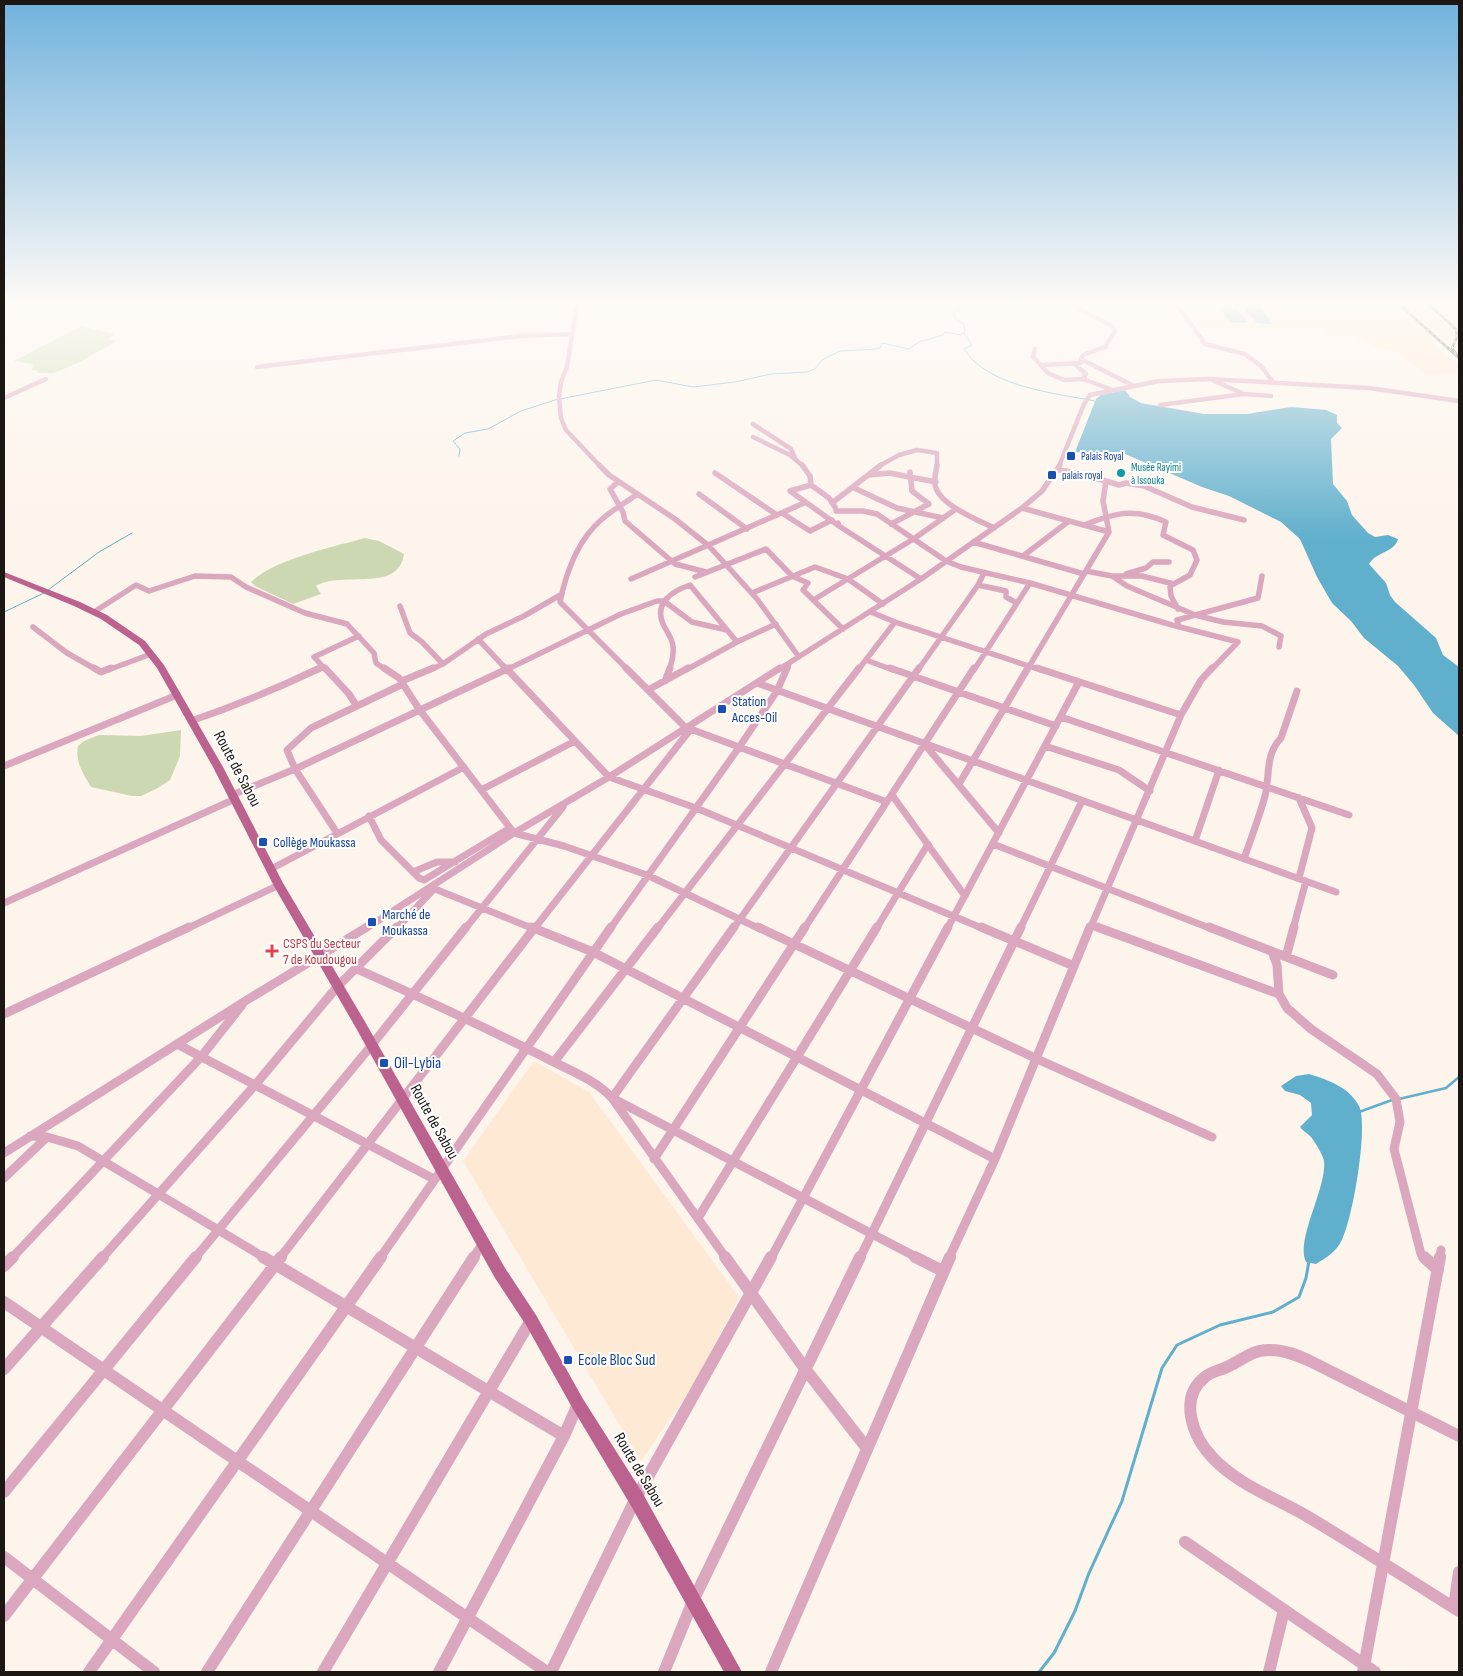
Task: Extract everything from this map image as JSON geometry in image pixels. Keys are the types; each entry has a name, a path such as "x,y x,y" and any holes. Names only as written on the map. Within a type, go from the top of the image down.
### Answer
{"main road":[{"name":"Route de Sabou","path":"4,574 94,612 137,639 152,654 178,694 279,885 402,1100 438,1175 531,1320 578,1404 636,1498 733,1672"}],"street":[{"path":"4,398 37,383"},
{"path":"561,383 559,399 561,418 566,430 585,452 618,482 675,519 709,546 752,593 800,657"},
{"path":"1095,383 1112,389"},
{"path":"369,816 381,840 413,872 424,880 567,801 687,729 871,612 1022,508 1042,491 1058,469 1088,397 1095,393 1145,383"},
{"path":"1220,383 1244,394"},
{"path":"1292,383 1368,388 1459,401"},
{"path":"1160,405 1176,405 1196,400 1244,394 1271,396"},
{"path":"753,424 791,449 796,460"},
{"path":"753,437 796,460 807,470 811,477 810,485"},
{"path":"832,503 854,488 862,477 873,472 882,463 917,450 937,453 937,491 956,509 994,528"},
{"path":"1058,469 1119,484 1126,483 1144,486 1192,508 1244,520"},
{"path":"715,473 780,514 810,530 832,520"},
{"path":"862,477 888,473 910,474 936,482"},
{"path":"892,524 899,517 920,510 929,504 912,490 910,474"},
{"path":"959,784 1109,532 1103,501 1106,481"},
{"path":"618,482 610,489 611,498 625,513 625,521 672,562 706,572"},
{"path":"839,526 836,511 822,491 810,485 790,492 804,503 839,526 886,555 921,579"},
{"path":"854,488 872,499 909,513 943,518"},
{"path":"699,494 747,529"},
{"path":"636,495 596,525 587,537 563,585 560,602 687,729 740,746 887,802"},
{"path":"631,579 804,503"},
{"path":"1022,508 1109,532"},
{"path":"815,600 915,538 956,509"},
{"path":"771,1672 866,1447 943,1271 995,1159 1091,925 1182,715 1201,680 1238,642 1179,627 1030,583 961,567 946,561 915,538 877,514 863,511 836,511"},
{"path":"1084,525 1130,511 1157,517 1166,522 1163,535 1192,550 1198,560 1190,575 1170,586 1171,596 1178,609"},
{"path":"1023,556 1069,521"},
{"path":"972,542 1085,572 1112,576 1142,576 1174,584"},
{"path":"695,576 728,566 766,549 792,576 808,584 803,590 843,629"},
{"path":"1112,576 1146,568 1153,562 1169,562"},
{"path":"752,593 816,567 848,579 883,604"},
{"path":"612,1098 978,585 984,573"},
{"path":"94,612 136,585 148,591 184,578 210,575 231,577 246,587 305,613 347,624 374,653 376,664 392,672 402,682 419,709 512,831 591,855 647,875 1037,1059 1212,1138"},
{"path":"1112,576 1128,586 1195,615 1223,622 1262,626 1281,636 1279,647"},
{"path":"1179,627 1177,620 1258,598 1262,576"},
{"path":"654,1159 1030,583"},
{"path":"665,681 673,658 673,648 661,618 664,601 670,594 690,585 737,642"},
{"path":"978,585 1006,591 1006,597 1017,604"},
{"path":"337,833 295,769 287,750 311,728 402,682 443,664 478,639 562,594"},
{"path":"4,903 295,769 419,709 589,631 618,617 620,614 657,601 664,601 692,622 727,630"},
{"path":"400,606 410,633 422,642 443,664"},
{"path":"871,612 985,652 1182,715"},
{"path":"554,1062 895,622"},
{"path":"648,690 737,642 776,624"},
{"path":"33,627 66,653 101,672 152,654"},
{"path":"356,705 349,694 314,657 359,636"},
{"path":"478,639 609,777 738,825 1074,966"},
{"path":"866,660 1004,708 1058,721 1166,753 1350,815"},
{"path":"89,1672 647,875 740,746 777,691 790,663"},
{"path":"191,721 236,706 323,666"},
{"path":"551,1672 636,1498 752,1293 1079,682"},
{"path":"757,683 1336,892"},
{"path":"1244,859 1267,787 1268,768 1273,751 1276,742 1281,738 1297,691"},
{"path":"4,766 178,694"},
{"path":"4,1616 367,1144 466,1019 687,729"},
{"path":"482,790 575,741"},
{"path":"925,744 999,833"},
{"path":"1045,746 1118,770 1150,791"},
{"path":"271,868 464,767"},
{"path":"1195,841 1219,770"},
{"path":"892,795 965,896"},
{"path":"1286,957 1312,828 1299,798"},
{"path":"664,1672 693,1601 1082,800"},
{"path":"4,1492 218,1230 372,1046 567,801"},
{"path":"4,1153 246,1000 432,889 512,831"},
{"path":"698,1218 928,844"},
{"path":"993,844 1333,975"},
{"path":"413,872 437,862 455,862"},
{"path":"4,1014 279,885"},
{"path":"432,889 593,952 995,1159"},
{"path":"4,1369 254,1085 337,987 357,969 432,889"},
{"path":"1091,925 1278,994"},
{"path":"1272,951 1276,965 1278,994 1287,1008 1311,1029 1376,1074 1395,1099 1400,1122 1394,1149 1421,1254 1438,1270"},
{"path":"357,969 414,993 603,1088 806,1370 866,1447"},
{"path":"4,1266 201,1057 246,1000"},
{"path":"177,1044 367,1144 438,1175"},
{"path":"612,1098 943,1271"},
{"path":"30,1136 46,1137 78,1146 564,1436"},
{"path":"4,1178 46,1137"},
{"path":"207,1672 483,1243"},
{"path":"1364,1668 1442,1250"},
{"path":"4,1302 547,1672"},
{"path":"323,1672 531,1320"},
{"path":"1459,1436 1412,1410 1306,1359 1269,1350 1255,1351 1227,1367 1202,1378 1195,1392 1190,1414 1191,1428 1202,1446 1224,1468 1303,1514 1457,1609 1459,1572"},
{"path":"439,1672 564,1436 578,1404"},
{"path":"1185,1542 1364,1668 1376,1672"},
{"path":"4,1557 154,1672"},
{"path":"1269,1672 1284,1610"}],"shaded area":[{"path":"534,1061 589,1092 739,1297 696,1381 641,1461 463,1161"}],"green space":[{"path":"365,538 379,541 404,554 400,566 391,574 380,577 327,582 316,586 321,594 293,604 255,586 251,582 261,574 289,560"},
{"path":"181,730 180,756 170,780 141,796 132,796 91,787 80,767 77,752 78,746 84,741 99,735 141,736"}],"water":[{"path":"1125,390 1130,397 1141,403 1204,414 1247,414 1291,407 1326,410 1337,415 1337,423 1342,428 1331,439 1333,484 1347,501 1352,515 1368,533 1375,537 1388,535 1398,539 1393,547 1376,557 1369,564 1386,583 1390,595 1395,602 1436,638 1443,655 1459,667 1459,736 1433,713 1398,666 1364,638 1351,621 1332,603 1317,577 1300,539 1281,522 1229,496 1202,487 1125,454 1075,452 1096,399 1101,395"},
{"path":"1309,1074 1344,1089 1355,1099 1362,1116 1358,1176 1349,1219 1339,1245 1316,1264 1306,1262 1304,1252 1308,1227 1324,1172 1324,1161 1313,1139 1300,1127 1312,1115 1311,1103 1300,1095 1285,1091 1281,1086 1296,1076"}],"waterway":[{"path":"459,456 460,449 453,441 465,433 488,429 521,411 555,400 640,383"},
{"path":"673,383 693,387 725,383"},
{"path":"1015,383 1042,391 1095,401"},
{"path":"48,590 99,552 132,533"},
{"path":"4,612 44,593"},
{"path":"1399,1099 1446,1088 1459,1077"},
{"path":"1359,1112 1392,1100"},
{"path":"1039,1672 1054,1653 1075,1611 1089,1573 1122,1501 1162,1368 1177,1345 1220,1325 1273,1312 1299,1297 1306,1278 1309,1261"}],"place":[{"name":"Palais Royal","path":"1071,456"},
{"name":"Musée Rayimi à Issouka","path":"1121,473"},
{"name":"palais royal","path":"1052,475"},
{"name":"Station Acces-Oil","path":"722,709"},
{"name":"Collège Moukassa","path":"263,842"},
{"name":"Marché de Moukassa","path":"372,922"},
{"name":"CSPS du Secteur 7 de Koudougou","path":"272,951"},
{"name":"Oil-Lybia","path":"384,1063"},
{"name":"Ecole Bloc Sud","path":"568,1360"}]}
